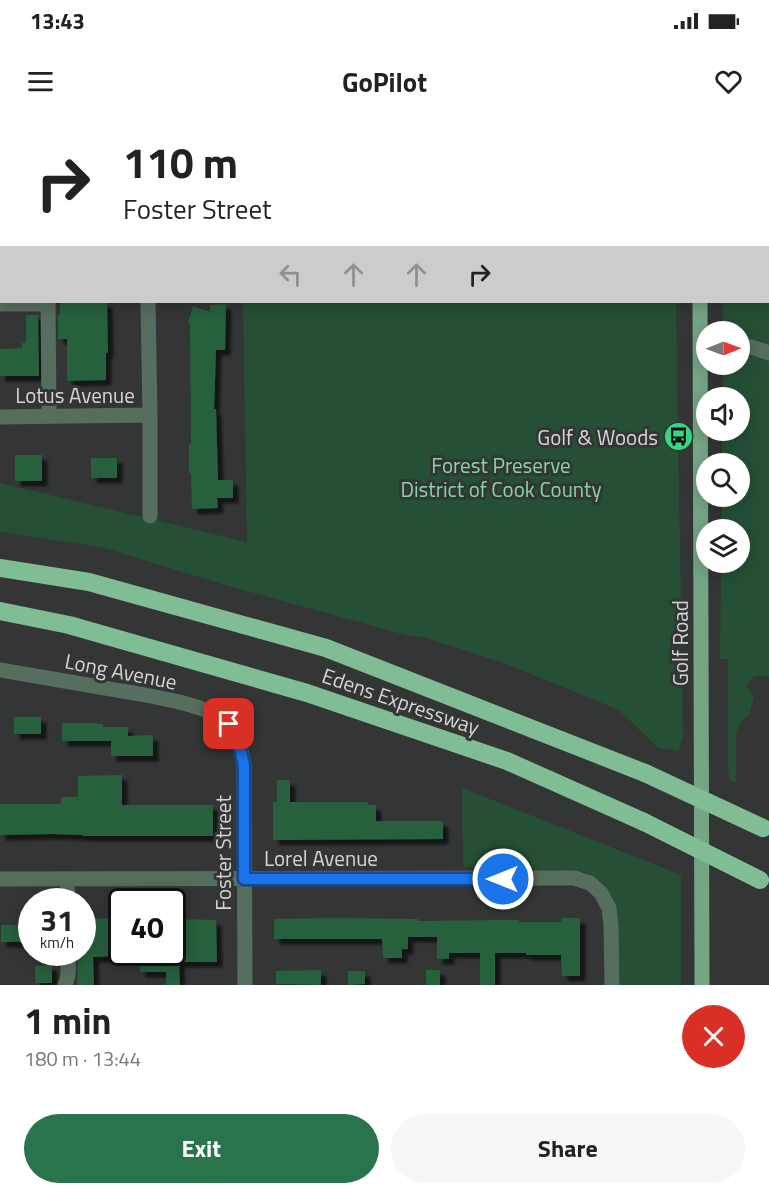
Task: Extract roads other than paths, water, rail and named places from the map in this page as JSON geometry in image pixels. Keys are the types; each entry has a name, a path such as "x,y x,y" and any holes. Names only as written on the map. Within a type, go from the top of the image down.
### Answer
{"highway":[{"name":"Edens Expressway","path":"0,568 89,582 326,648 645,773 766,830"},
{"name":"Edens Expressway","path":"0,611 69,625 307,693 507,761 644,822 765,883"}],"main road":[{"name":"Golf Road","path":"700,303 701,321"},
{"name":"Golf Road","path":"702,985 703,375"}],"street":[{"path":"0,303 48,303 49,416"},
{"path":"148,303 150,516"},
{"path":"750,347 769,353"},
{"name":"Lotus Avenue","path":"0,417 150,416"},
{"name":"Long Avenue","path":"0,670 154,697 201,708 218,715 229,724"},
{"name":"Foster Street","path":"229,724 237,736 244,765 245,985"},
{"name":"Lorel Avenue","path":"0,879 574,878 590,883 601,893 609,908 612,985"},
{"path":"68,879 68,888"},
{"path":"65,985 69,966"}],"place":[{"name":"Golf & Woods","path":"679,437"}],"park label":[{"name":"Forest Preserve District of Cook County","path":"501,477"}]}
